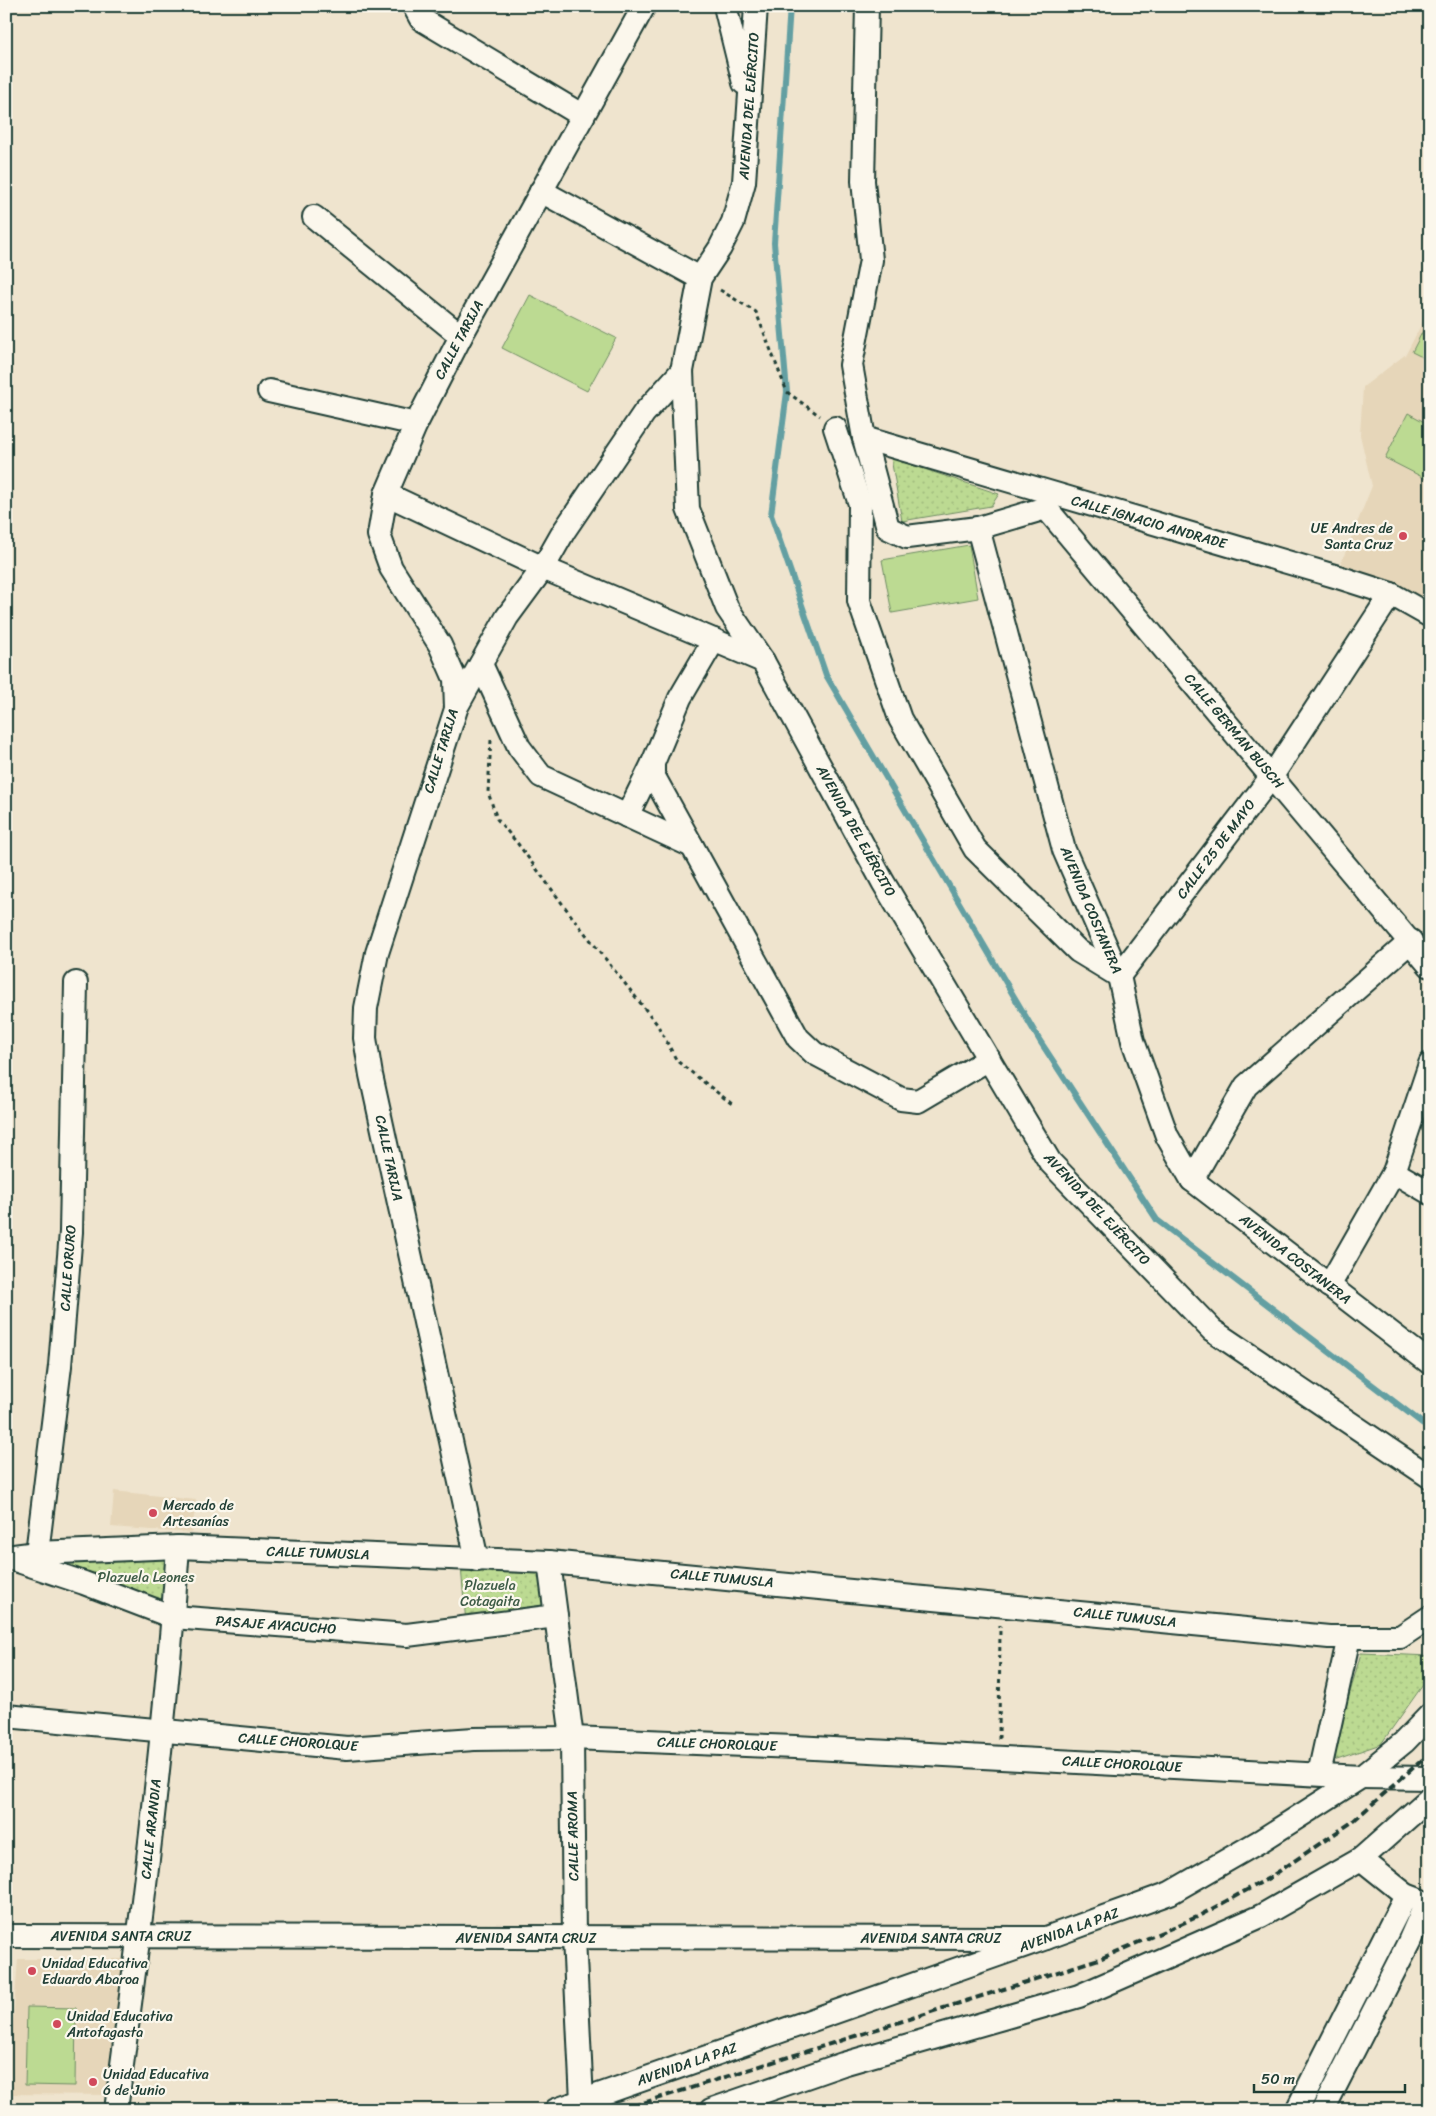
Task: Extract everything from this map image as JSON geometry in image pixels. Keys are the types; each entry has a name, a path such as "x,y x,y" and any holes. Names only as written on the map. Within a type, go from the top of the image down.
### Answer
{"street":[{"path":"414,6 421,19 582,116"},
{"name":"CALLE TARIJA","path":"477,1560 365,1038 366,1008 377,954 456,709 455,679 440,646 390,568 379,535 386,494 416,424 461,336 644,6"},
{"path":"725,6 750,106"},
{"name":"AVENIDA DEL EJÉRCITO","path":"756,6 744,182 733,222 720,248 700,278 682,371 688,508 727,608 763,661 883,882 1050,1162 1212,1330 1430,1477"},
{"path":"867,6 864,181 871,260 851,365 864,438 888,528 908,537 978,528 1049,501"},
{"path":"541,192 700,278"},
{"path":"314,217 461,336"},
{"path":"456,709 507,617 543,568 564,532 644,413 682,371"},
{"path":"268,390 416,424"},
{"path":"835,428 860,504 859,601 900,719 975,849 1078,951 1119,976"},
{"name":"CALLE IGNACIO ANDRADE","path":"864,438 1049,501 1391,594 1430,616"},
{"path":"386,494 543,568 763,661"},
{"name":"CALLE GERMAN BUSCH","path":"1049,501 1272,776 1430,966"},
{"name":"AVENIDA COSTANERA","path":"978,528 1064,850 1119,976 1136,1049 1167,1136 1192,1180 1430,1362"},
{"name":"CALLE 25 DE MAYO","path":"1119,976 1272,776 1391,594"},
{"path":"627,816 653,763 680,698 714,640"},
{"path":"481,664 519,747 541,776 692,846"},
{"path":"653,763 653,776 798,1038 814,1052 901,1098 918,1101 988,1059"},
{"path":"1192,1180 1246,1086 1411,941"},
{"name":"CALLE ORURO","path":"37,1553 60,1366 71,1232 76,983"},
{"path":"1329,1286 1394,1172 1430,1064"},
{"path":"1394,1172 1430,1193"},
{"name":"CALLE TUMUSLA","path":"6,1557 37,1553 178,1547 549,1562 1329,1637 1400,1637 1430,1617"},
{"name":"CALLE ARANDIA","path":"116,2110 163,1730 178,1547"},
{"name":"PASAJE AYACUCHO","path":"6,1557 84,1583 173,1617 407,1635 556,1616"},
{"name":"CALLE AROMA","path":"549,1562 572,1738 574,1938 584,2106"},
{"path":"1319,1774 1349,1637"},
{"name":"AVENIDA LA PAZ","path":"556,2110 584,2106 1170,1893 1262,1840 1361,1777 1404,1742 1430,1715"},
{"name":"CALLE CHOROLQUE","path":"6,1716 347,1748 474,1739 572,1738 1361,1777 1430,1778"},
{"path":"711,2110 843,2064 1079,1996 1261,1916 1361,1859 1430,1798"},
{"path":"1361,1859 1421,1901"},
{"path":"1297,2110 1421,1901"},
{"path":"1323,2110 1409,1942 1421,1901"},
{"name":"AVENIDA SANTA CRUZ","path":"6,1936 1046,1938"}],"path":[{"path":"700,278 756,312 787,392 835,428"},
{"path":"491,737 488,792 497,819 657,1024 677,1061 732,1104"},
{"path":"999,1758 1000,1604"}],"shaded area":[{"path":"1430,308 1430,606 1339,568 1372,486 1360,435 1363,387 1406,354"},
{"name":"Mercado de Artesanías","path":"114,1491 196,1500 192,1533 111,1527"},
{"path":"18,1959 130,1959 111,2095 7,2094"}],"green space":[{"path":"530,295 616,338 587,391 502,348"},
{"path":"1430,317 1430,361 1412,352"},
{"path":"1408,413 1430,425 1430,481 1385,458"},
{"path":"891,458 999,494 991,506 902,521"},
{"path":"969,545 978,598 892,613 882,560"},
{"name":"Plazuela Leones","path":"171,1552 167,1609 25,1558"},
{"name":"Plazuela Cotagaita","path":"461,1567 543,1567 550,1612 466,1623"},
{"path":"1361,1653 1430,1656 1430,1675 1381,1744 1331,1761"},
{"path":"27,2007 76,2008 75,2086 25,2085"}],"waterway":[{"path":"790,6 774,243 787,392 771,515 826,675 1040,1041 1157,1220 1430,1429"}],"railway":[{"path":"621,2110 1102,1958 1197,1917 1269,1878 1352,1822 1430,1753"}],"place":[{"name":"UE Andres de Santa Cruz","path":"1403,536"},
{"name":"Mercado de Artesanías","path":"153,1513"},
{"name":"Unidad Educativa Eduardo Abaroa","path":"32,1971"},
{"name":"Unidad Educativa Antofagasta","path":"57,2024"},
{"name":"Unidad Educativa 6 de Junio","path":"93,2082"}]}
